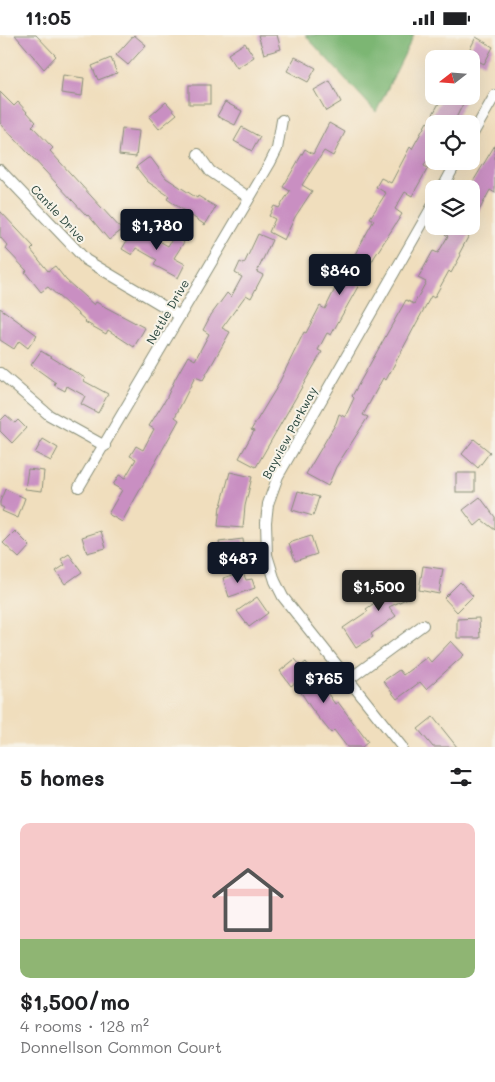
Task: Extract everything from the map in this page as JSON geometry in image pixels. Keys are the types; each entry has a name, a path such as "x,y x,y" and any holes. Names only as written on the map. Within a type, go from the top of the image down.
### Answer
{"street":[{"path":"480,121 495,95"},
{"name":"Nettle Drive","path":"79,487 105,446 277,149 282,120"},
{"path":"198,154 210,171 248,197"},
{"name":"Cantle Drive","path":"0,170 86,260 180,315"},
{"name":"Bayview Parkway","path":"402,747 283,597 275,581 266,549 268,504 278,476 425,219"},
{"path":"0,373 49,415 105,446"},
{"path":"348,680 423,625"}],"green space":[{"path":"305,35 414,35 376,112"}],"building":[{"path":"15,35 36,35 56,56 44,69"},
{"path":"134,35 146,45 128,65 116,55"},
{"path":"258,35 277,35 281,49 264,54"},
{"path":"476,37 493,47 484,64 480,62 480,50 470,50"},
{"path":"245,43 254,57 237,68 228,54"},
{"path":"295,57 316,68 308,82 287,71"},
{"path":"111,58 117,73 98,80 92,66"},
{"path":"63,75 84,78 82,96 61,93"},
{"path":"330,81 341,102 326,111 314,90"},
{"path":"189,85 210,85 210,104 189,104"},
{"path":"0,92 14,106 18,102 36,122 32,126 53,148 50,151 122,230 109,240 88,215 0,123"},
{"path":"166,102 177,114 159,129 149,117"},
{"path":"225,102 242,111 235,125 217,116"},
{"path":"438,105 462,105 458,115 433,114"},
{"path":"329,123 345,132 333,156 324,151 302,185 312,191 295,217 284,240 269,232 275,219 269,216 274,206 279,208 290,191 283,187 305,149 313,154"},
{"path":"425,126 424,166 425,170 427,170 412,196 405,192 395,209 402,214 375,256 331,335 327,333 318,350 322,352 256,467 239,458 254,431 251,430 277,387 304,332 306,333 320,306 325,309 352,255 354,256 374,220 370,218 386,193 376,187 381,178 391,183 410,147 412,149"},
{"path":"242,127 260,137 252,151 234,141"},
{"path":"122,129 139,131 136,157 119,155"},
{"path":"495,145 495,193 490,190 480,209 480,180 474,180"},
{"path":"148,158 151,158 166,178 197,198 198,196 216,207 205,225 167,199 169,196 148,182 136,167"},
{"path":"0,211 34,247 31,250 48,271 55,266 66,280 94,305 96,302 145,328 134,347 108,330 106,334 85,322 48,287 41,292 25,272 27,271 6,249 8,246 0,237"},
{"path":"135,227 168,246 174,236 184,242 174,258 185,264 178,278 154,265 157,260 136,248 132,255 122,249"},
{"path":"258,234 272,240 257,272 263,275 251,298 246,295 222,328 230,332 203,380 195,377 175,417 179,420 122,522 108,514 122,490 113,485 119,475 125,478 136,459 130,456 136,446 143,450 154,429 149,426 166,399 188,356 195,360 209,334 203,330 227,293 231,297 242,277 235,273 240,262 244,264"},
{"path":"446,235 469,235 451,273 449,271 434,298 431,296 386,380 383,378 363,415 368,417 336,467 328,486 306,474 336,423 339,414 345,417 354,398 352,396 406,300 414,304 426,282 418,278 433,251 438,253 448,236"},
{"path":"0,308 37,335 28,348 19,341 14,349 0,340"},
{"path":"41,351 85,378 84,381 108,394 98,413 81,404 85,396 67,386 65,391 54,385 56,383 31,365"},
{"path":"6,415 15,423 18,420 26,428 12,443 0,431 0,421"},
{"path":"43,439 58,448 51,461 35,453"},
{"path":"474,439 490,452 478,468 462,454"},
{"path":"28,469 44,471 42,491 25,489"},
{"path":"230,472 252,477 245,506 243,528 218,526 220,506"},
{"path":"456,473 475,473 475,492 456,492"},
{"path":"5,489 25,498 18,518 2,511 4,508 0,506 0,502"},
{"path":"298,491 319,497 313,516 292,510"},
{"path":"480,497 495,517 495,530 482,520 475,526 463,510"},
{"path":"15,531 30,546 19,558 3,543"},
{"path":"101,531 106,548 87,553 82,537"},
{"path":"311,536 317,554 295,561 289,543"},
{"path":"243,539 245,559 222,561 219,542"},
{"path":"69,554 82,572 65,584 56,571 65,565 61,559"},
{"path":"423,566 443,569 439,594 419,590"},
{"path":"243,572 246,580 252,579 255,588 229,597 223,578"},
{"path":"404,575 414,595 389,607 396,616 371,634 373,637 356,648 343,628 368,611 366,609 390,592 386,583"},
{"path":"460,582 473,596 457,612 444,598"},
{"path":"257,597 268,613 249,627 237,611"},
{"path":"479,618 480,638 457,638 457,619"},
{"path":"451,641 464,655 426,689 420,682 397,699 383,681 399,670 403,675 427,657 431,662"},
{"path":"295,659 301,666 306,662 335,704 338,702 368,742 362,747 347,747 334,730 331,733 311,708 295,683 291,686 280,671"},
{"path":"433,717 457,747 433,747 418,729"}]}
